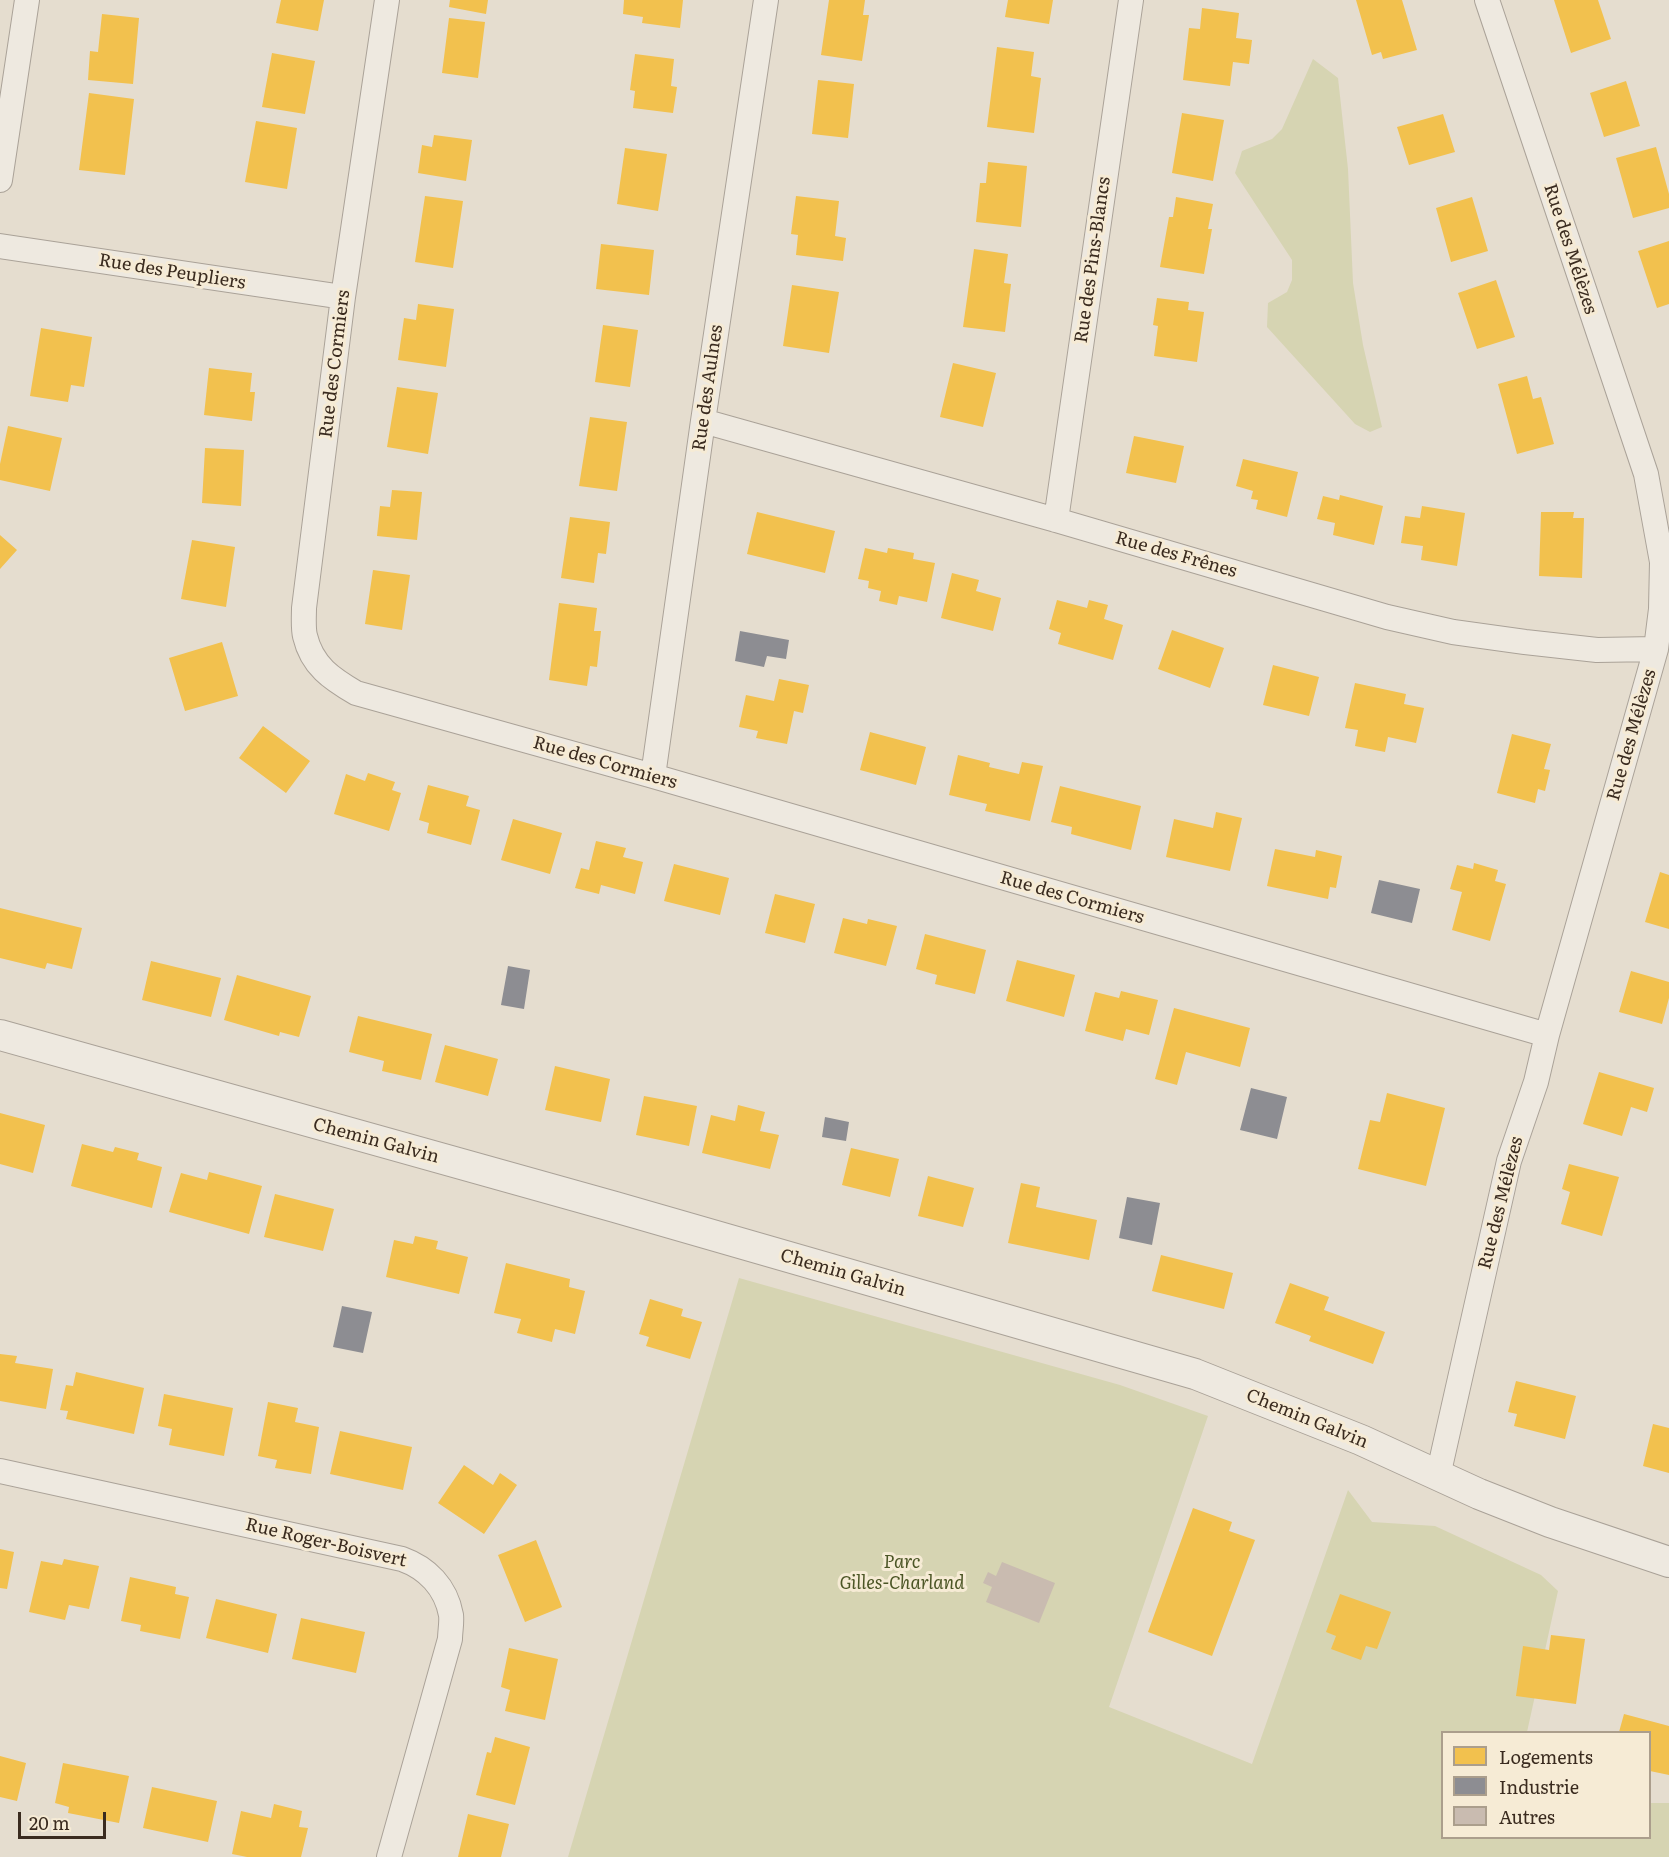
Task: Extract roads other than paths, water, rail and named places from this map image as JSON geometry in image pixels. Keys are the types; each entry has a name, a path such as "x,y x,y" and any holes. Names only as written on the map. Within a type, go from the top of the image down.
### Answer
{"street":[{"path":"0,180 27,0"},
{"name":"Rue des Cormiers","path":"387,0 343,297 304,608 304,635 321,670 356,693 653,776 1547,1035"},
{"name":"Rue des Aulnes","path":"653,776 765,0"},
{"name":"Rue des Pins-Blancs","path":"1056,520 1131,0"},
{"name":"Rue des Mélèzes","path":"1438,1476 1509,1161 1536,1082 1547,1035 1656,649 1661,609 1662,562 1646,474 1487,0"},
{"name":"Rue des Peupliers","path":"0,246 343,297"},
{"name":"Rue des Frênes","path":"703,421 1056,520 1387,617 1431,627 1525,642 1597,650 1656,649"},
{"name":"Chemin Galvin","path":"0,1035 615,1207 1195,1374 1303,1415 1438,1476 1550,1522 1669,1562"},
{"name":"Rue Roger-Boisvert","path":"0,1471 402,1559 418,1565 432,1576 443,1593 451,1615 450,1639 389,1857"}],"park label":[{"name":"Parc Gilles-Charland","path":"902,1573"}]}
